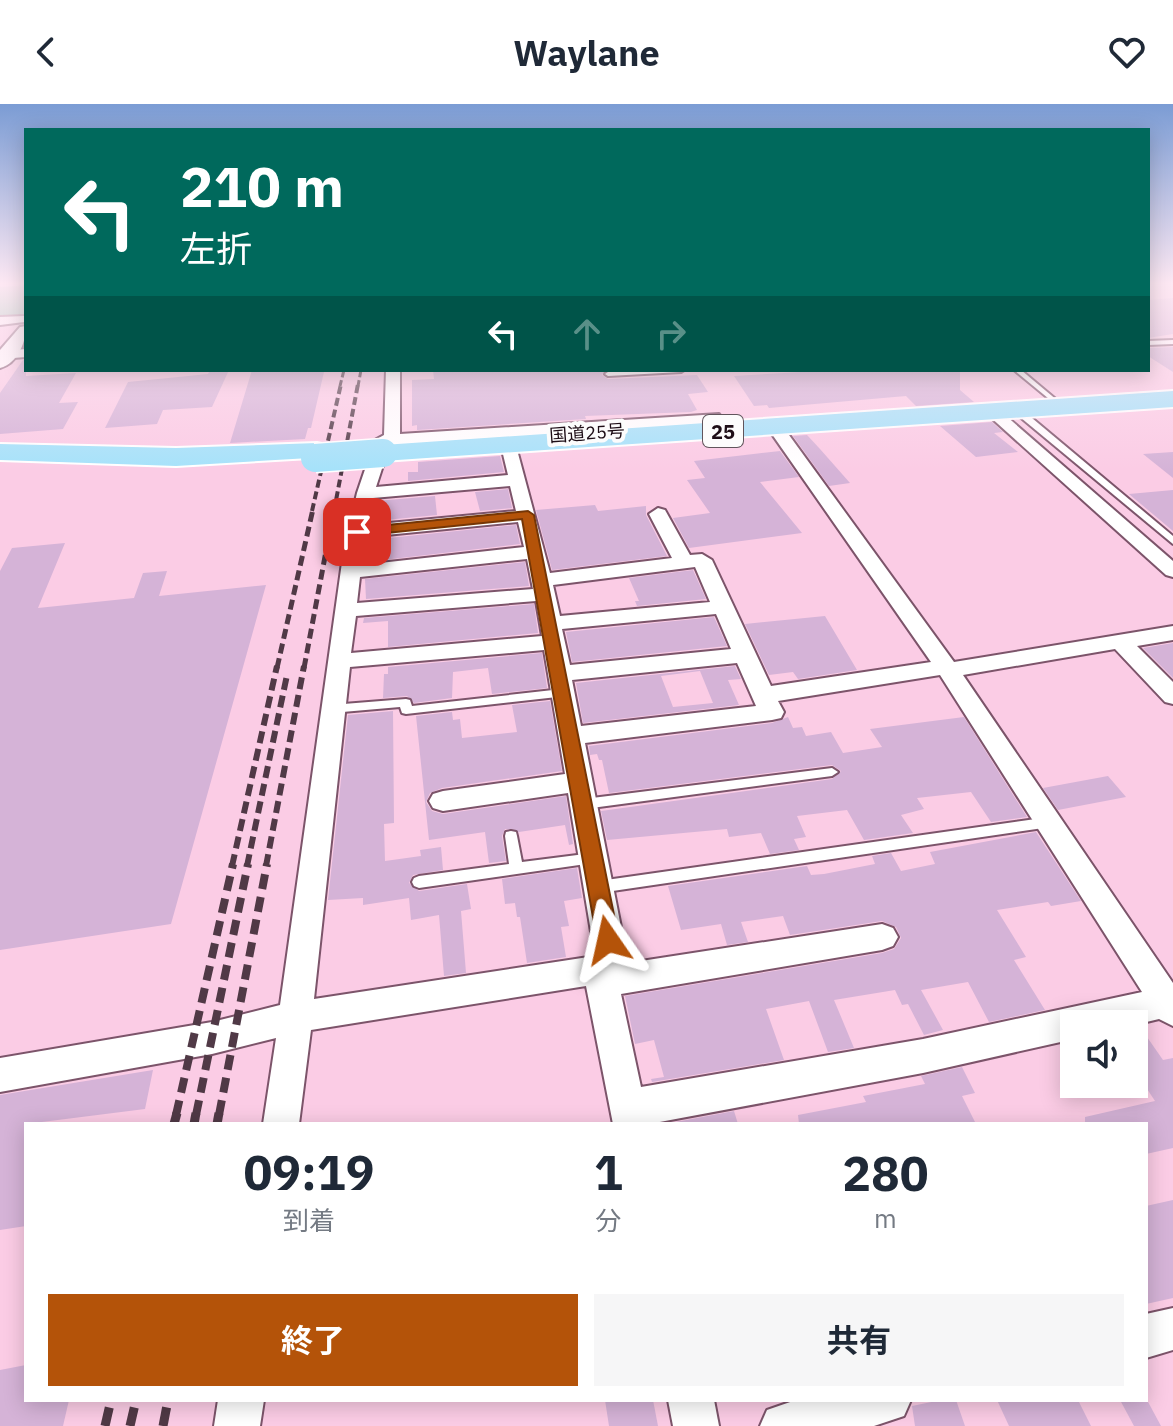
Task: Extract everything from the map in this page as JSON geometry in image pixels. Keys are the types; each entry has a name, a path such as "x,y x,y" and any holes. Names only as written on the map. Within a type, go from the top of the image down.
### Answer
{"highway":[{"name":"国道25号","path":"386,446 775,427 1005,411 1173,392"},
{"name":"国道25号","path":"0,461 316,454 386,446 718,424 1173,399"},
{"name":"25","path":"0,445 83,450 91,459 67,469 0,468"},
{"name":"国道25号","path":"0,452 91,459"}],"street":[{"path":"386,446 393,372"},
{"path":"1005,411 1173,571"},
{"path":"600,976 630,1116 1171,1005 947,669 775,427"},
{"path":"281,1122 297,1017 331,709 357,532 383,440 386,446"},
{"path":"510,450 544,587 613,967 600,976"},
{"path":"366,493 515,480"},
{"path":"658,514 684,562"},
{"path":"357,532 528,515"},
{"path":"353,572 535,552"},
{"path":"346,608 362,610 544,587 702,560 772,712 570,736"},
{"path":"339,661 724,607"},
{"path":"763,695 1173,633"},
{"path":"1121,642 1173,696"},
{"path":"561,684 745,655"},
{"path":"443,801 582,793"},
{"path":"0,1075 212,1038 297,1017 882,937"},
{"path":"1148,1335 1173,1329"},
{"path":"237,1426 241,1402"},
{"path":"691,1402 696,1426"},
{"path":"783,1426 880,1402"}],"lane":[{"path":"608,374 644,372"},
{"path":"1019,372 1058,404"},
{"path":"1005,411 1173,541"},
{"path":"331,709 406,703 406,710 561,684"},
{"path":"582,793 832,772"},
{"path":"599,887 1050,822"},
{"path":"511,836 516,869"},
{"path":"419,882 593,858"}],"building":[{"path":"1173,347 1173,372 1150,357 1150,348"},
{"path":"23,360 26,376 76,373 59,403 78,402 63,429 0,434 0,393"},
{"path":"228,372 212,407 163,410 157,424 105,428 128,382"},
{"path":"251,372 324,372 311,428 308,428 305,439 230,443"},
{"path":"433,372 604,372 602,375 608,379 697,375 708,392 688,394 697,410 691,412 585,416 586,419 417,430 417,425 412,426 412,380 434,379"},
{"path":"802,372 960,372 960,390 974,402 916,406 906,396 769,408 767,405 754,406 734,376"},
{"path":"992,422 1003,432 994,433 1018,452 976,457 940,426"},
{"path":"807,435 850,483 829,486 793,436"},
{"path":"780,451 799,477 760,482 802,533 689,548 673,518 710,513 687,480 705,478 694,461"},
{"path":"1173,452 1173,478 1143,454"},
{"path":"500,456 504,472 408,481 408,472 418,472 418,462"},
{"path":"508,489 512,508 480,511 475,492"},
{"path":"1173,490 1173,531 1129,494"},
{"path":"435,496 437,515 375,521 376,501"},
{"path":"595,505 598,511 646,506 646,515 667,556 552,570 536,510"},
{"path":"516,525 520,544 366,562 369,540"},
{"path":"65,543 38,608 134,598 143,573 167,571 159,596 266,585 171,924 0,950 0,571 12,548"},
{"path":"525,562 529,586 366,599 365,579"},
{"path":"693,570 706,599 637,606 635,601 639,601 629,578"},
{"path":"534,604 538,633 388,647 388,621 363,623 364,618"},
{"path":"825,616 857,670 798,679 793,672 769,675 745,624"},
{"path":"714,617 727,646 572,662 566,632"},
{"path":"1173,643 1173,678 1143,648"},
{"path":"542,653 547,688 492,694 488,668 453,672 452,698 414,703 407,696 383,698 384,674 388,674 388,667"},
{"path":"735,666 741,679 728,680 739,705 583,723 576,683","holes":["700,671 713,703 673,707 661,676"]},
{"path":"550,701 562,771 442,788 430,793 426,802 432,811 443,814 566,796 573,844 569,845 565,825 519,832 505,829 502,836 506,861 489,863 485,832 429,840 416,716 452,712 453,720 460,719 462,738 517,732 512,705"},
{"path":"393,711 394,823 384,824 385,861 421,856 420,850 441,847 443,870 413,875 409,883 419,891 467,884 471,909 461,911 466,973 444,976 439,915 411,920 409,898 363,905 363,898 328,900 348,715"},
{"path":"788,717 793,728 802,727 806,736 831,732 843,753 882,747 870,729 964,717 1027,817 991,822 971,792 917,798 924,809 901,815 913,833 864,840 847,810 797,816 806,837 794,839 799,850 770,854 761,833 729,837 727,829 607,840 601,811 832,779 841,771 832,765 609,793 602,760 597,754 590,755 589,746 772,723"},
{"path":"1108,776 1126,797 1058,810 1043,788"},
{"path":"1036,832 1081,901 1051,906 1048,902 997,910 1026,957 1014,960 1045,1010 989,1022 968,982 921,990 943,1030 924,1035 908,1004 902,1005 895,990 834,1000 854,1048 828,1052 809,1001 766,1009 784,1060 652,1082 651,1079 664,1077 654,1040 635,1044 625,996 882,953 894,949 901,938 896,927 882,921 790,935 783,916 741,922 748,942 727,945 721,924 681,930 668,886 807,866 811,875 824,874 875,864 872,856 891,853 901,871 935,864 930,852"},
{"path":"577,868 582,898 564,901 569,926 561,927 566,957 527,963 520,917 517,917 515,903 505,904 502,879"},
{"path":"1148,1038 1163,1060 1173,1058 1173,1148 1148,1154 1148,1122 1085,1122 1085,1117 1155,1101 1148,1090"},
{"path":"962,1067 975,1093 962,1096 975,1122 799,1122 798,1115 866,1102 863,1096 925,1084 921,1076"},
{"path":"153,1070 145,1109 24,1122 24,1226 0,1230 0,1095"},
{"path":"734,1111 737,1122 676,1122"},
{"path":"1173,1200 1173,1298 1148,1304 1148,1206"},
{"path":"24,1365 24,1402 69,1402 63,1426 0,1426 0,1370"},
{"path":"605,1402 653,1402 658,1426 609,1426"},
{"path":"957,1402 965,1426 915,1426 912,1406"},
{"path":"998,1402 1079,1402 1091,1426 1009,1426"},
{"path":"1121,1402 1148,1402 1161,1426 1134,1426"}],"railway":[{"path":"340,386 344,372"},
{"path":"358,386 361,372"},
{"path":"312,511 341,384"},
{"path":"334,511 358,384"},
{"path":"277,668 313,509"},
{"path":"304,668 334,509"},
{"path":"232,866 277,666"},
{"path":"266,866 304,666"},
{"path":"247,866 287,675"},
{"path":"176,1115 233,864"},
{"path":"196,1115 248,864"},
{"path":"219,1115 267,864"},
{"path":"175,1122 177,1113"},
{"path":"194,1122 196,1113"},
{"path":"217,1122 219,1113"},
{"path":"105,1426 111,1402"},
{"path":"130,1426 136,1402"},
{"path":"163,1426 168,1402"}],"route":[{"path":"357,532 528,515 608,940"}]}
